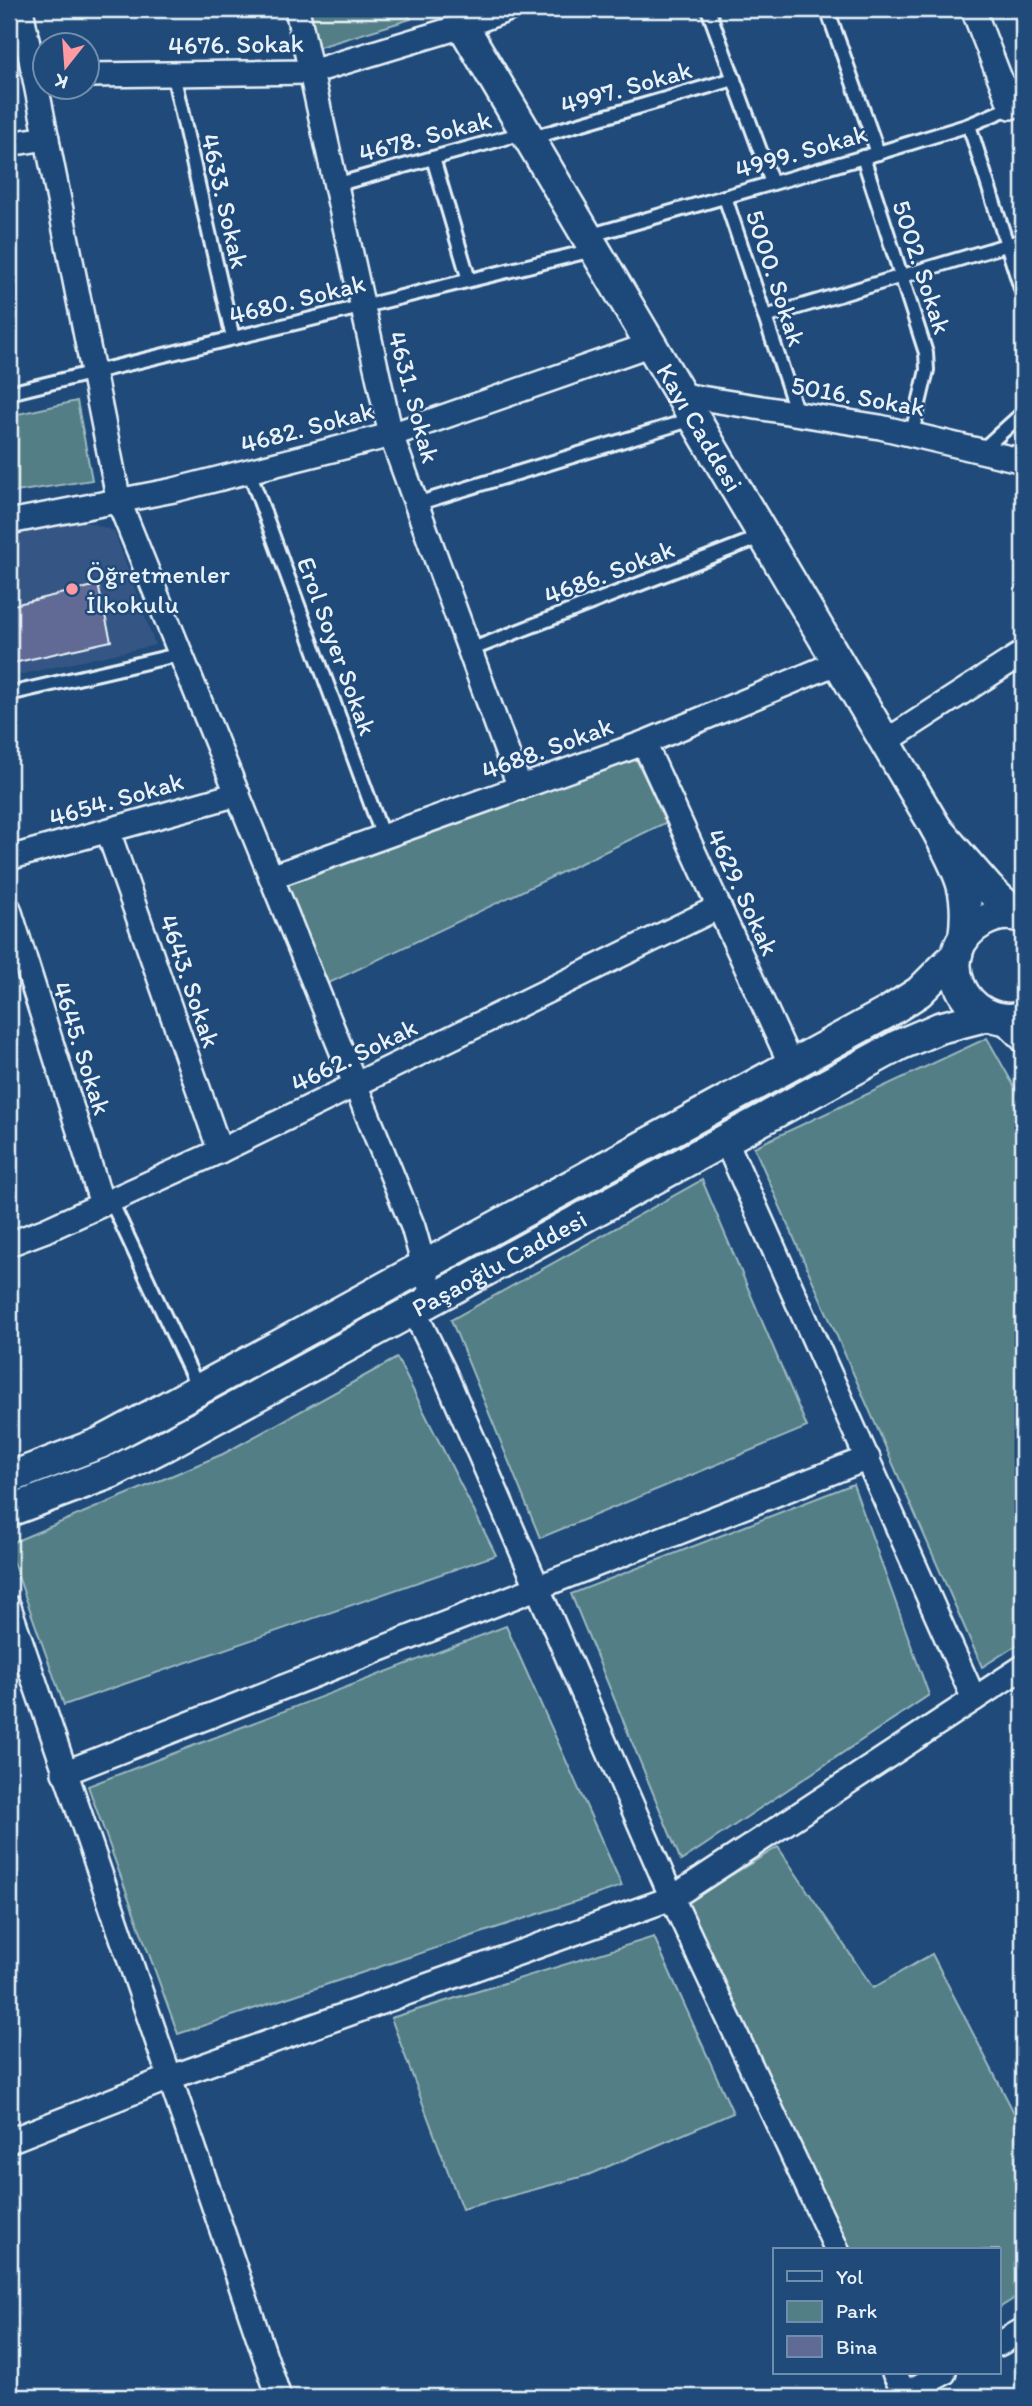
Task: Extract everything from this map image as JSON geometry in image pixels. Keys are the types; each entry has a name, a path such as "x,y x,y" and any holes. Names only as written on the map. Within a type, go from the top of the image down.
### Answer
{"street":[{"path":"21,9 32,47"},
{"name":"4631. Sokak","path":"297,9 391,435 520,788"},
{"name":"4676. Sokak","path":"102,75 311,72 454,14 509,9"},
{"path":"973,9 1017,105"},
{"name":"Kayı Caddesi","path":"454,14 529,135 936,828 958,872 966,896 967,916 956,970 959,987 968,1001 981,1012 1005,1017"},
{"path":"43,102 47,138 119,502 413,1227 425,1266 423,1304 444,1373 672,1898 836,2248"},
{"path":"9,144 47,138"},
{"name":"4682. Sokak","path":"9,522 119,502 391,435 652,344"},
{"name":"5016. Sokak","path":"688,407 797,413 912,433 1023,461"},
{"path":"885,742 1023,653"},
{"name":"4688. Sokak","path":"271,877 644,743 839,662"},
{"name":"4629. Sokak","path":"644,743 791,1065"},
{"name":"4654. Sokak","path":"9,858 238,794"},
{"name":"Kayı Caddesi","path":"936,828 989,889 1021,917"},
{"name":"4643. Sokak","path":"108,831 220,1151"},
{"name":"4662. Sokak","path":"9,1244 220,1151 719,907"},
{"name":"4645. Sokak","path":"9,909 107,1202"},
{"name":"Paşaoğlu Caddesi","path":"9,1478 100,1443 791,1065 905,1001 937,975 975,926 990,918 1021,917"},
{"path":"1005,1017 1023,1040"},
{"name":"Paşaoğlu Caddesi","path":"9,1511 113,1472 166,1445 899,1045 939,1028 1005,1017"},
{"path":"725,1139 974,1699"},
{"path":"64,1773 868,1458"},
{"path":"9,1607 279,2397"},
{"path":"9,2141 169,2078 672,1898 1023,1667"},
{"path":"1000,2343 1023,2330"},
{"path":"894,2374 903,2396 942,2374"}],"lane":[{"name":"5000. Sokak","path":"708,9 772,183"},
{"path":"827,9 878,153"},
{"name":"4633. Sokak","path":"173,74 233,338"},
{"name":"4997. Sokak","path":"529,135 734,79"},
{"name":"4999. Sokak","path":"592,242 725,197 969,125 1017,105"},
{"path":"969,125 1023,295"},
{"name":"4678. Sokak","path":"335,185 529,135"},
{"name":"5002. Sokak","path":"863,157 927,360 912,433"},
{"path":"433,158 469,280"},
{"name":"5000. Sokak","path":"725,197 797,413"},
{"path":"765,317 1023,240"},
{"name":"4680. Sokak","path":"9,393 469,280 592,242"},
{"path":"416,504 688,407"},
{"path":"982,450 1023,413"},
{"name":"Erol Soyer Sokak","path":"248,471 383,837"},
{"name":"4686. Sokak","path":"470,650 764,536"},
{"path":"9,694 181,654"},
{"name":"4645. Sokak","path":"107,1202 199,1390"}],"shaded area":[{"name":"Öğretmenler İlkokulu","path":"84,521 114,531 155,645 9,677 9,533"}],"green space":[{"path":"297,9 404,9 411,19 316,48"},
{"path":"77,401 92,480 9,493 9,416"},
{"path":"635,757 667,822 327,984 285,882"},
{"path":"987,1038 1023,1102 1023,1641 982,1667 754,1147"},
{"path":"702,1180 807,1427 540,1538 451,1320"},
{"path":"397,1358 496,1555 64,1705 9,1551 9,1544 223,1454"},
{"path":"853,1484 929,1695 681,1861 571,1594"},
{"path":"506,1626 622,1886 178,2034 88,1786"},
{"path":"778,1847 873,1988 932,1954 1023,2130 1023,2293 1000,2307 1000,2248 850,2248 687,1902"},
{"path":"654,1937 733,2113 588,2175 462,2209 391,2018"}],"building":[{"path":"98,585 111,641 9,664 9,606"}],"place":[{"name":"Öğretmenler İlkokulu","path":"72,589"}]}
